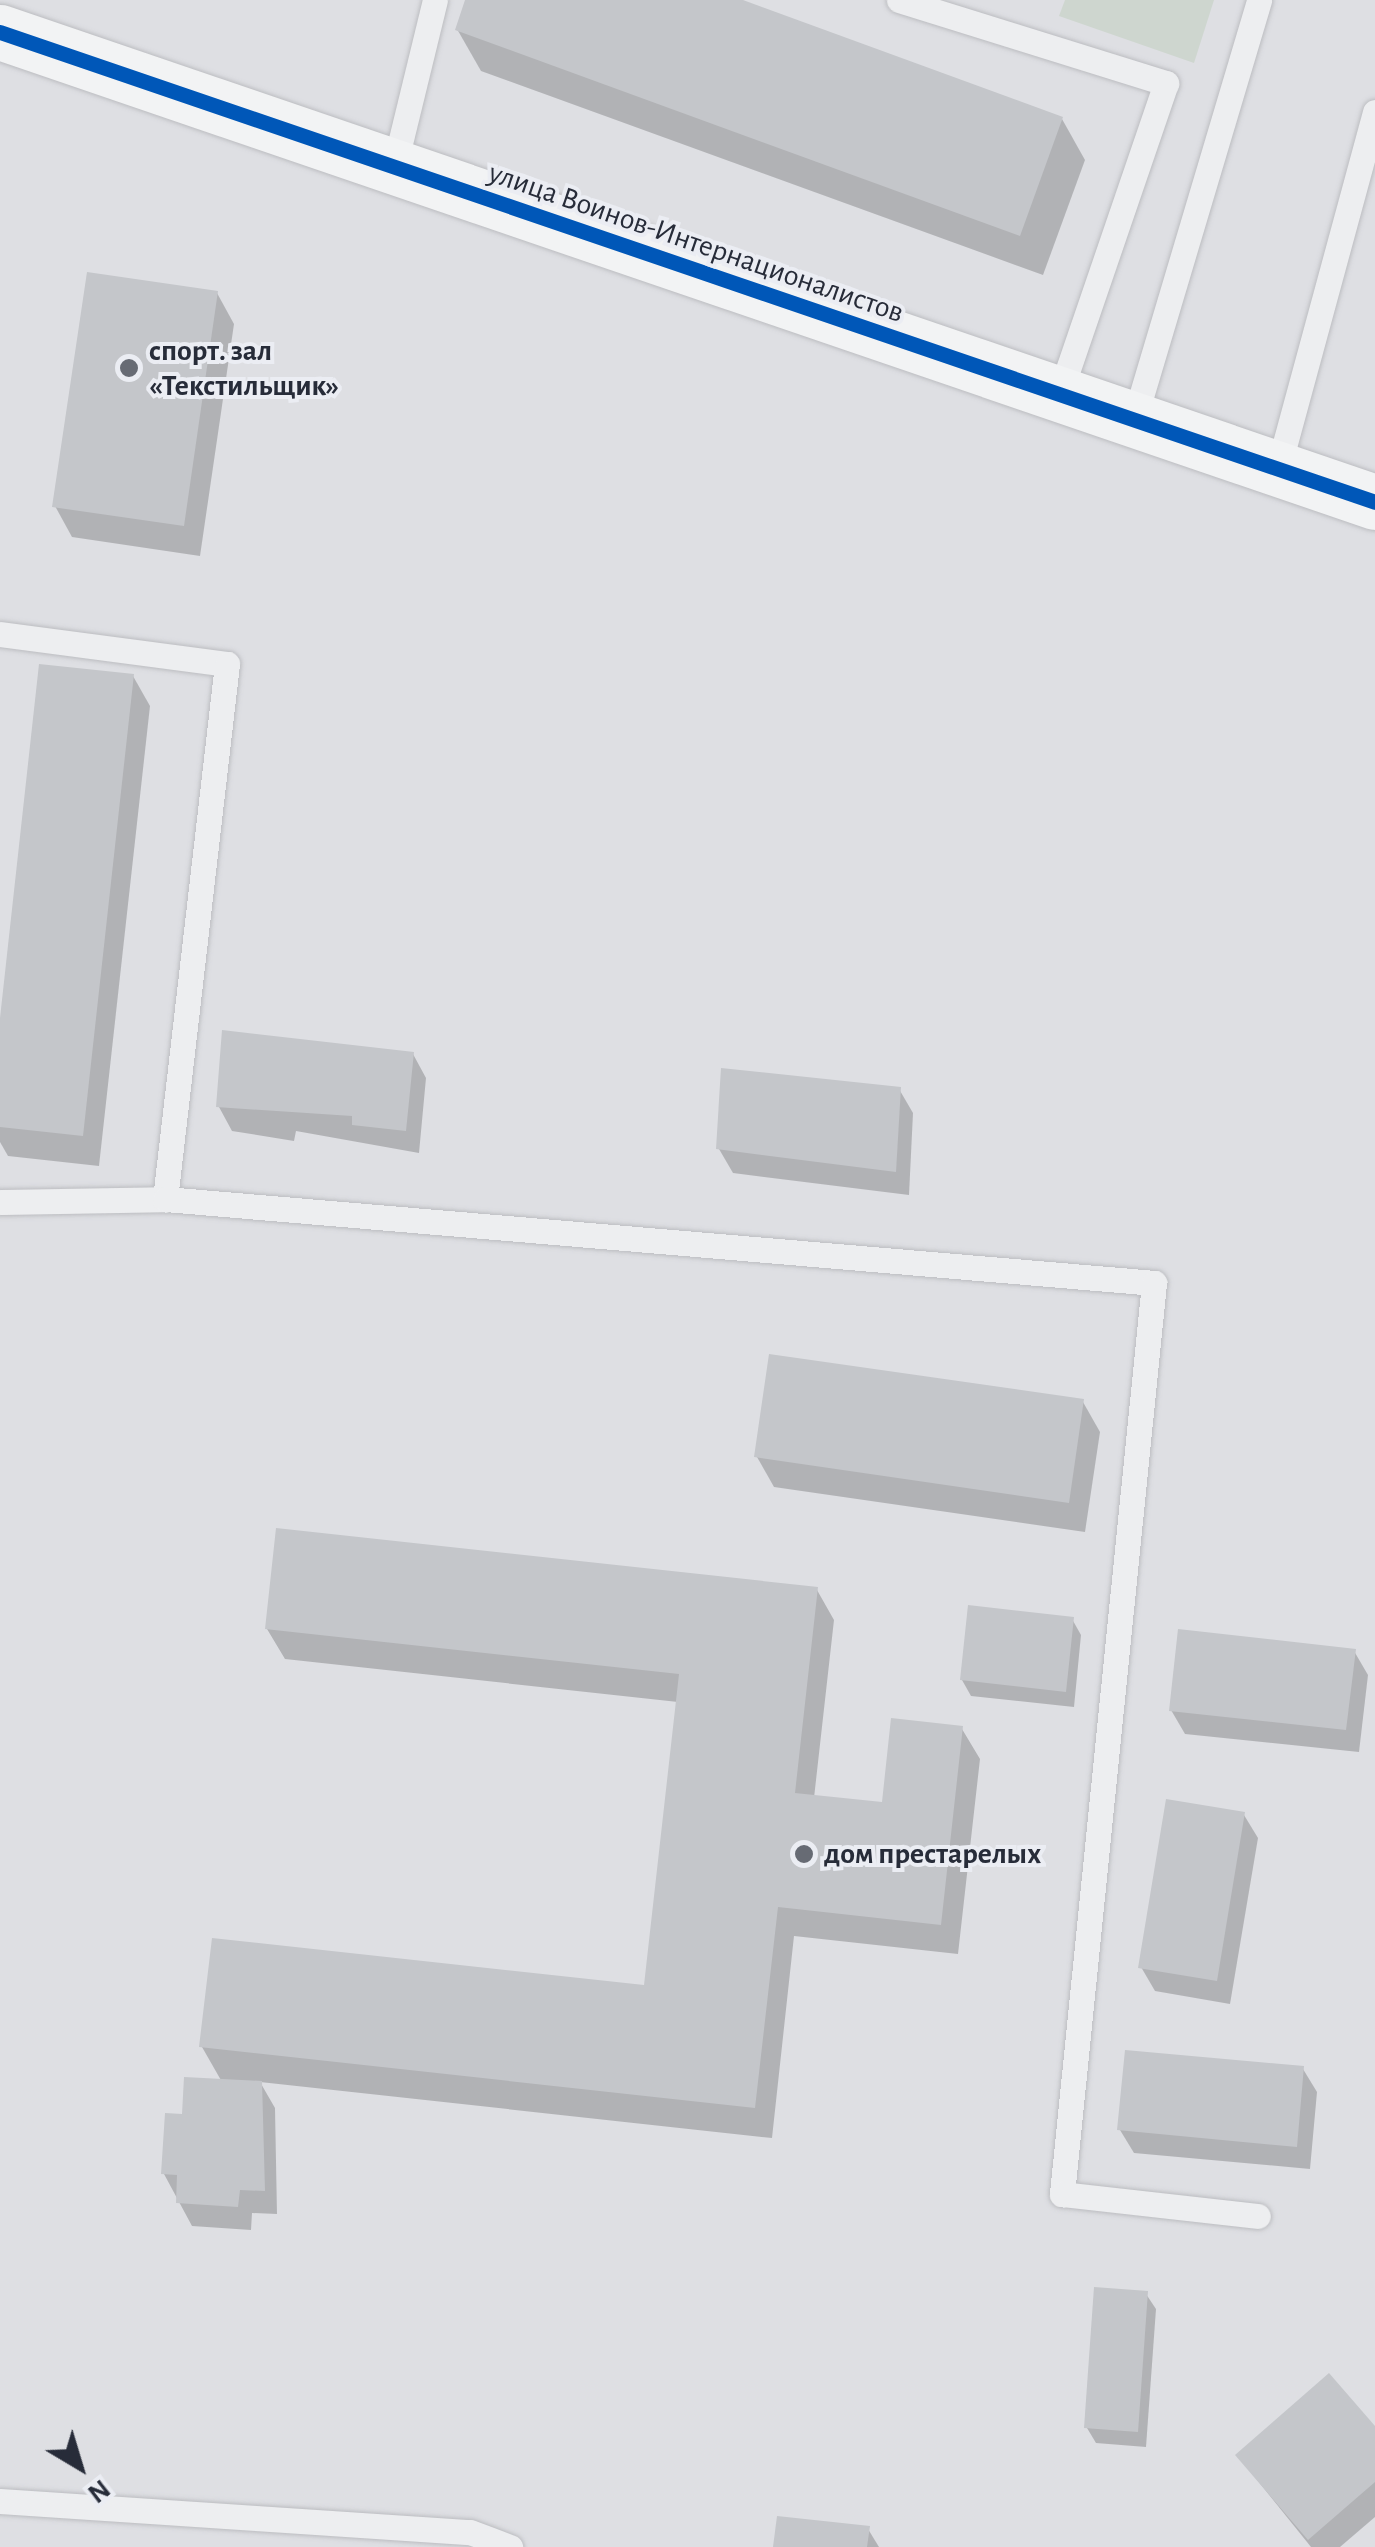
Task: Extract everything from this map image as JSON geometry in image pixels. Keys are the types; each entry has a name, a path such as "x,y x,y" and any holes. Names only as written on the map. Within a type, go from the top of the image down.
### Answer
{"street":[{"name":"улица Воинов-Интернационалистов","path":"0,32 1375,502"}],"lane":[{"path":"394,168 435,0"},
{"path":"898,0 1166,83 1059,396"},
{"path":"1134,420 1259,0"},
{"path":"1278,469 1375,112"},
{"path":"0,634 227,664 165,1199"},
{"path":"0,1202 165,1199 1154,1283 1062,2194 1258,2216"},
{"path":"0,2501 470,2532 510,2547"}],"shaded area":[{"path":"1065,0 1214,0 1194,63 1059,16"}],"building":[{"path":"465,0 743,0 1063,117 1020,236 455,30"},
{"path":"87,272 218,291 184,526 52,507"},
{"path":"39,664 134,674 83,1136 0,1127 0,1018"},
{"path":"222,1030 414,1052 406,1131 352,1125 352,1116 216,1107"},
{"path":"721,1068 901,1087 896,1172 716,1149"},
{"path":"769,1354 1084,1399 1069,1503 754,1457"},
{"name":"дом престарелых","path":"276,1528 818,1587 795,1793 882,1802 891,1718 963,1726 941,1925 778,1907 755,2108 199,2047 212,1938 644,1985 679,1674 265,1629"},
{"path":"968,1605 1074,1617 1066,1692 960,1680"},
{"path":"1178,1629 1356,1649 1346,1730 1169,1711"},
{"path":"1166,1799 1245,1812 1217,1981 1138,1968"},
{"path":"1125,2050 1304,2066 1297,2147 1117,2130"},
{"path":"184,2077 262,2081 265,2191 240,2190 238,2207 176,2203 177,2175 161,2174 165,2113 182,2114"},
{"path":"1094,2287 1148,2291 1138,2432 1084,2428"},
{"path":"1329,2373 1375,2426 1375,2482 1308,2540 1235,2455"},
{"path":"777,2516 870,2526 867,2547 773,2547"}],"cycle path":[{"path":"0,32 1375,502"}],"place":[{"name":"спорт. зал «Текстильщик»","path":"129,368"},
{"name":"дом престарелых","path":"804,1854"}]}
